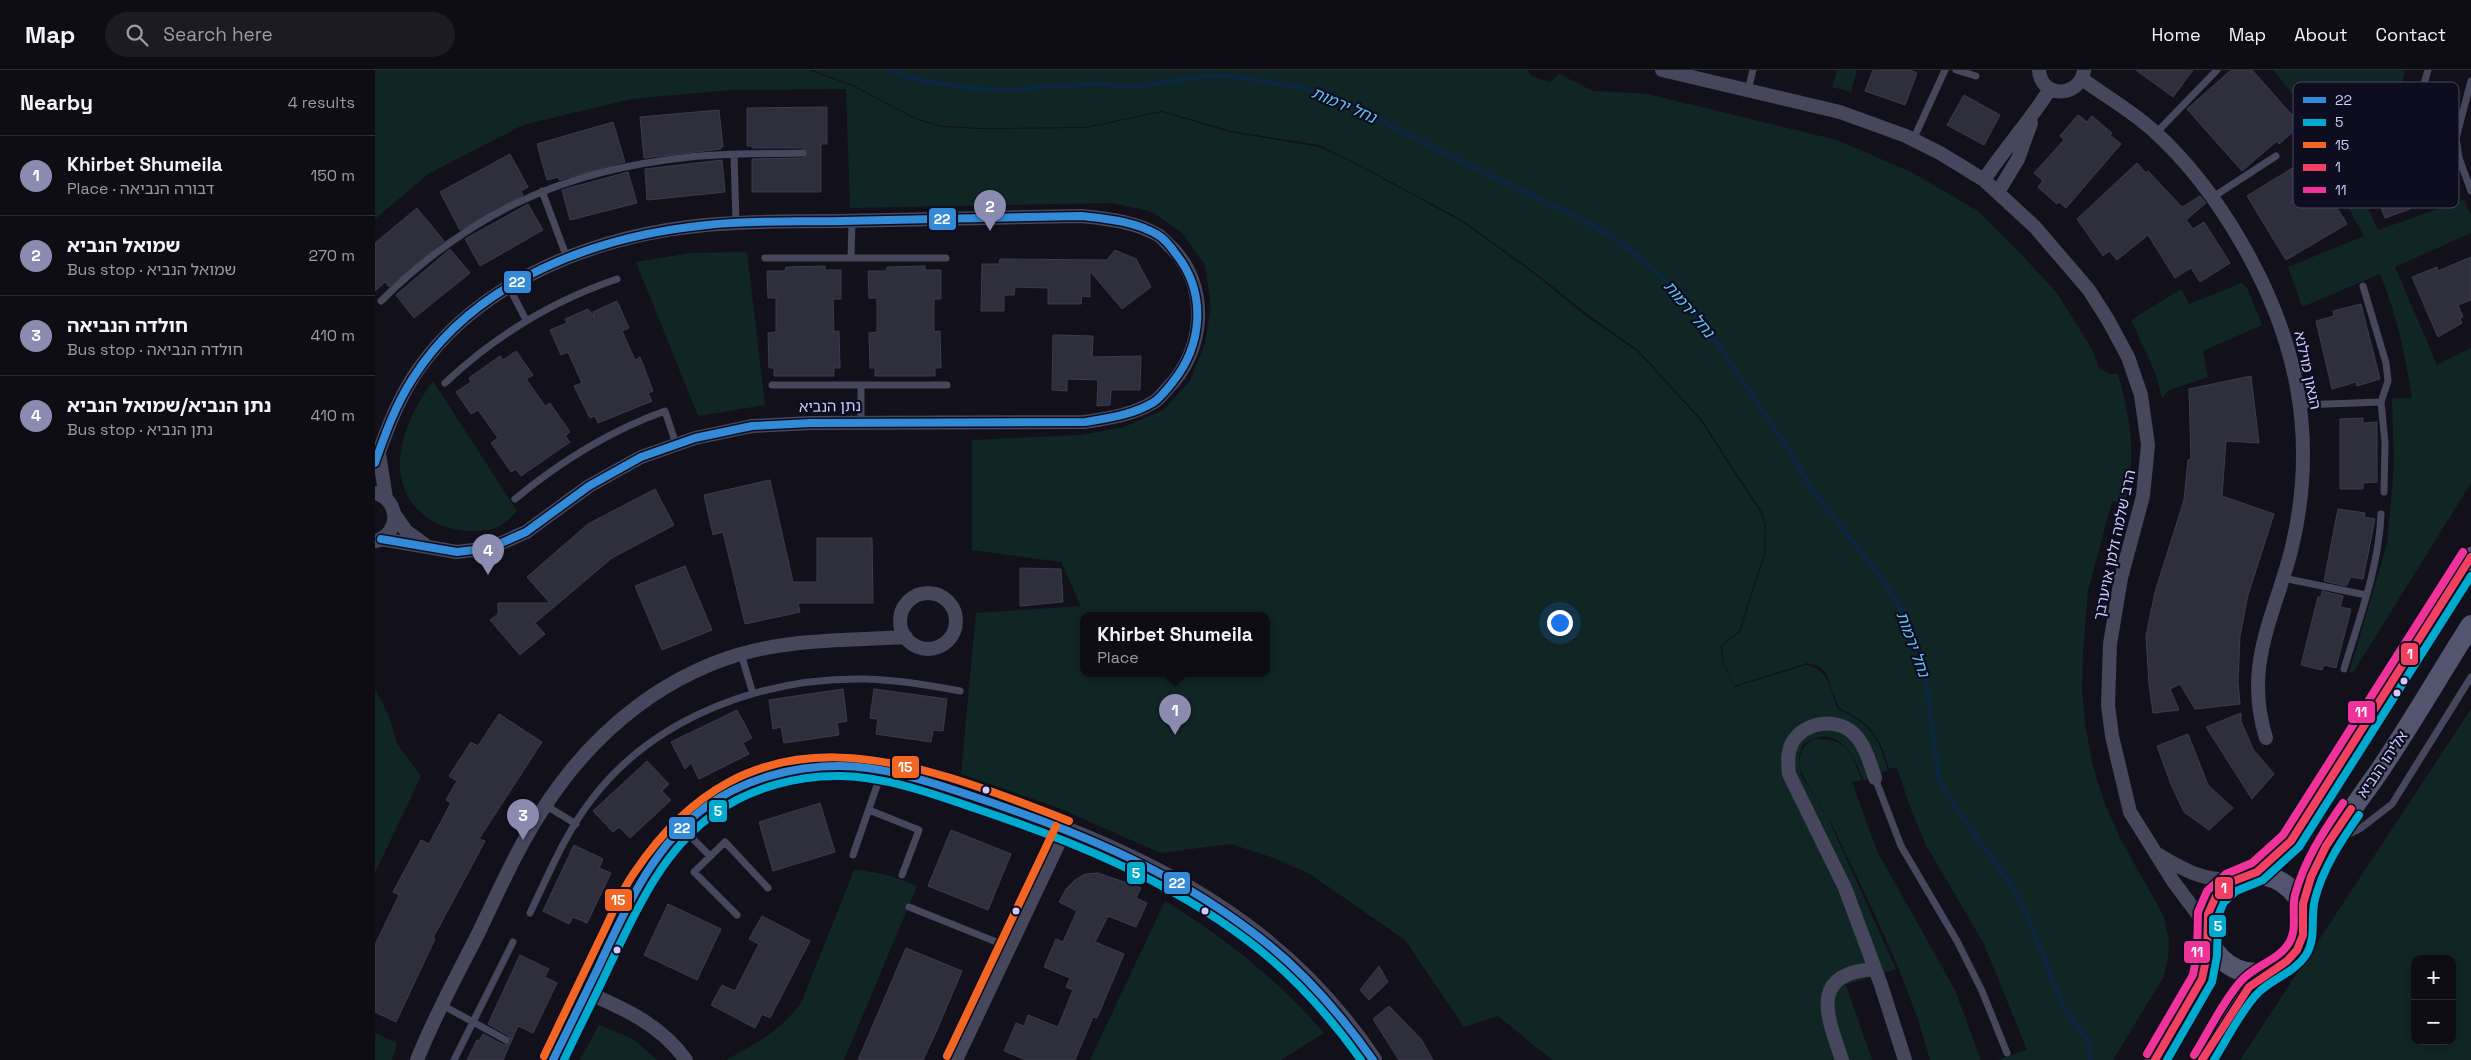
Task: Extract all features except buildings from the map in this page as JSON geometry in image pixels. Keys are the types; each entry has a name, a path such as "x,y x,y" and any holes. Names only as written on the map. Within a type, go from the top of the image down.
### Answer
{"main road":[{"path":"2155,1060 2202,979 2208,931 2208,914 2217,896 2226,886 2262,868 2283,849 2297,832 2471,557"},
{"name":"אליהו הנביא","path":"2303,908 2317,864 2329,843 2382,767 2471,625"},
{"path":"2207,1053 2249,987 2271,970 2285,963 2300,946 2305,931 2303,908 2291,889 2278,880 2256,875 2239,878"},
{"path":"2208,931 2213,947 2228,964 2249,972 2271,970"}],"street":[{"name":"הרב שלמה זלמן אויערבך","path":"1661,70 1840,112 1913,140 1984,180 1998,192 2064,258 2109,320 2128,357 2141,395 2146,420 2147,469 2143,496 2121,578 2110,644 2108,705 2112,736 2130,812 2158,854 2173,881 2208,931"},
{"path":"2039,70 2042,81 2049,89 2061,92 2068,91 2078,85 2083,74"},
{"name":"הגאון מוילנא","path":"2083,74 2155,133 2184,162 2213,197 2235,231 2269,294 2287,342 2300,405 2303,458 2302,488 2291,548 2265,632 2259,666 2258,696 2266,738"},
{"path":"1984,180 2004,149 2033,116 2049,89"},
{"path":"1998,192 2018,159 2033,116"},
{"name":"נתן הנביא","path":"378,540 436,549 473,551 508,542 526,532 564,503 606,476 641,458 676,444 752,426 861,422 1085,422 1124,416 1155,401 1178,378 1193,349 1199,318 1196,287 1183,259 1159,236 1126,221 1081,216 736,223 651,233 600,246 567,258 509,287 463,320 429,356 403,394 377,458 381,495 391,503 395,515 412,537 436,549"},
{"path":"378,540 392,530 395,515"},
{"path":"417,1060 506,875 545,805 574,766 602,735 634,708 669,684 708,666 741,654 799,643 906,637 912,643 924,648 933,648 945,643 953,633 956,625 953,608 945,598 937,594 928,593 915,596 906,604 901,616 901,625 906,637"},
{"path":"1875,778 1864,747 1853,733 1840,725 1826,723 1812,726 1800,733 1792,743 1787,757 1789,774 1838,873 1875,969 1905,1060"},
{"path":"553,1060 641,880 660,853 682,828 707,806 736,789 768,776 803,768 841,766 882,770 926,781 1065,830 1128,856 1177,882 1252,931 1276,950 1321,994 1373,1060"},
{"path":"955,1060 1065,830"},
{"path":"2158,854 2197,876 2217,880 2239,878"},
{"path":"1842,1060 1827,1014 1827,997 1835,984 1841,980 1865,970 1875,969"},
{"path":"586,992 642,1018 673,1044 686,1060"}],"lane":[{"path":"1748,90 1753,70"},
{"path":"1913,140 1945,70"},
{"path":"1957,70 1975,76"},
{"path":"2155,133 2217,70"},
{"path":"2459,127 2471,81"},
{"path":"381,301 439,249 470,227 503,208 542,191 602,172 651,162 734,155 803,153"},
{"path":"734,155 736,223"},
{"path":"2213,197 2276,156"},
{"path":"2459,158 2471,192"},
{"path":"542,191 567,258"},
{"path":"851,258 852,220"},
{"path":"765,258 946,258"},
{"path":"445,383 479,352 526,320 565,299 617,279"},
{"path":"2363,286 2386,363 2388,381 2381,402 2385,443 2384,492"},
{"path":"509,287 526,320"},
{"path":"772,385 947,385"},
{"path":"861,385 861,422"},
{"path":"2300,405 2381,402"},
{"path":"515,499 549,472 584,448 665,411 676,444"},
{"path":"2344,669 2366,595 2380,534 2381,514"},
{"path":"2283,578 2366,595"},
{"path":"741,654 753,694"},
{"path":"2329,843 2361,828 2392,804 2471,677"},
{"path":"530,913 576,824 589,803 618,770 651,741 689,718 730,701 773,688 819,681 865,679 913,682 960,691"},
{"path":"853,855 882,770"},
{"path":"1875,778 1901,846 1961,950 1982,991 2007,1053"},
{"path":"545,805 576,824"},
{"path":"869,810 919,830 902,875"},
{"path":"682,828 710,856"},
{"path":"737,915 694,872 725,842 768,888"},
{"path":"909,906 1009,947"},
{"path":"455,1060 513,942"},
{"path":"442,1006 507,1040"}],"green space":[{"path":"375,70 808,70 853,86 917,120 943,127 979,129 1086,128 1162,112 1230,132 1319,147 1350,161 1461,221 1537,276 1586,316 1638,352 1701,421 1762,515 1765,529 1764,554 1739,631 1721,645 1722,661 1734,687 1806,665 1814,668 1820,671 1828,681 1838,709 1865,726 1871,732 1880,748 1888,770 1864,781 1849,751 1835,739 1826,737 1815,738 1803,744 1799,755 1801,775 1828,818 1896,969 1846,985 1872,1060 1552,1060 1498,1016 1464,1027 1405,940 1310,874 1274,858 1231,844 1160,853 1059,808 961,774 976,613 1081,606 1061,562 972,550 972,440 1080,435 1124,427 1163,410 1190,381 1205,343 1211,306 1205,265 1182,233 1152,212 1113,203 850,208 846,89 730,90 631,99 523,125 428,174 375,219"},
{"path":"812,70 1527,70 1531,76 1550,82 1559,74 1593,91 1648,94 1837,140 1911,172 1978,211 2057,293 2092,349 2099,368 2110,374 2118,374 2129,423 2131,456 2128,488 2124,505 2112,501 2088,591 2082,689 2085,723 2092,763 2104,802 2120,838 2164,917 2169,941 2164,976 2113,1060 1997,1060 2027,1050 1984,944 1926,845 1897,768 1889,768 1877,738 1859,719 1839,708 1826,673 1819,666 1807,663 1734,686 1723,661 1722,645 1740,632 1765,554 1766,528 1763,514 1702,420 1639,351 1462,220 1319,145 1231,131 1162,111 1086,127 980,128 943,126 917,119 853,85"},
{"path":"1837,70 1857,70 1851,92 1832,87"},
{"path":"2273,70 2405,70 2402,82 2293,82 2293,95"},
{"path":"2464,200 2471,215 2471,233 2395,267 2437,365 2471,348 2471,483 2354,671 2349,673 2387,544 2394,466 2392,398 2412,398 2396,320 2380,274 2302,307 2288,267 2364,236 2349,208 2368,208 2378,230 2441,208 2459,208 2459,202"},
{"path":"747,252 765,405 698,416 636,262 690,253"},
{"path":"2242,283 2247,288 2262,325 2203,351 2208,377 2169,390 2162,398 2155,372 2131,320 2181,289 2189,304"},
{"path":"433,381 517,511 496,528 474,531 445,527 421,513 405,491 401,477 400,462 403,440 415,409"},
{"path":"375,689 389,716 397,744 421,776 375,873"},
{"path":"2471,709 2471,1060 2240,1060"},
{"path":"1814,739 1834,741 1841,744 1850,754 1862,780 1852,782 1877,851 1955,990 1981,1060 1930,1060 1911,1001 1888,943 1832,824 1802,773 1800,767 1801,754 1804,747"},
{"path":"854,870 886,875 917,886 844,1060 726,1060 758,1042 776,1029 801,1003"},
{"path":"1165,901 1209,930 1269,977 1324,1033 1281,1060 1090,1060"},
{"path":"599,1025 633,1039 657,1060 580,1060"},
{"path":"375,1033 397,1043 392,1060 375,1060"}],"waterway":[{"name":"נחל ירמות","path":"891,70 901,75 929,82 980,89 1016,90 1048,86 1101,84 1133,87 1207,76 1229,76 1305,88 1344,101 1438,150 1583,220 1617,240 1646,263 1675,289 1705,325 1791,453 1812,490 1880,576 1898,604 1915,641 1925,673 1939,779 1956,808 2011,885 2026,913 2065,1010 2088,1040 2091,1060"}],"transit line":[{"name":"22","path":"375,463 396,409 413,378 439,344 469,314 504,289 542,269 582,252 623,240 665,231 724,223 757,222 1081,216 1101,218 1121,221 1149,230 1163,239 1186,269 1193,285 1197,302 1195,336 1182,368 1157,400 1129,413 1085,422 811,423 752,426 695,438 641,457 589,486 526,532 490,548 457,552 381,539"},
{"name":"11","path":"2147,1054 2193,975 2197,954 2198,912 2207,891 2226,874 2252,863 2283,835 2463,552"},
{"name":"1","path":"2155,1060 2202,979 2207,955 2208,914 2216,896 2231,882 2257,872 2291,841 2471,557"},
{"name":"5","path":"2167,1060 2212,982 2217,956 2218,916 2224,902 2236,891 2263,880 2299,847 2471,576"},
{"name":"15","path":"544,1056 620,896 634,873 680,818 729,782 781,763 835,757 891,763 949,778 1069,821"},
{"name":"22","path":"553,1060 642,880 671,840 688,822 721,797 753,781 804,768 839,766 888,771 953,790 1044,821 1152,869 1220,909 1270,946 1318,991 1373,1060"},
{"name":"5","path":"564,1060 639,906 664,865 679,846 695,829 714,814 743,797 775,785 824,776 876,779 910,787 1048,834 1151,880 1216,918 1279,966 1309,996 1361,1060"},
{"name":"11","path":"2194,1055 2234,989 2253,971 2279,954 2292,938 2295,895 2303,870 2321,836 2343,803"},
{"name":"1","path":"2202,1060 2249,987 2287,961 2297,950 2303,935 2303,904 2311,877 2326,846 2351,809"},
{"name":"5","path":"2214,1060 2241,1015 2258,993 2296,966 2306,955 2311,941 2314,906 2318,888 2333,855 2359,815"},
{"name":"15","path":"947,1056 1056,826"}],"place":[{"name":"שמואל הנביא","path":"990,231"},
{"name":"נתן הנביא/שמואל הנביא","path":"488,575"},
{"name":"Khirbet Shumeila","path":"1175,735"},
{"name":"חולדה הנביאה","path":"523,840"}]}
